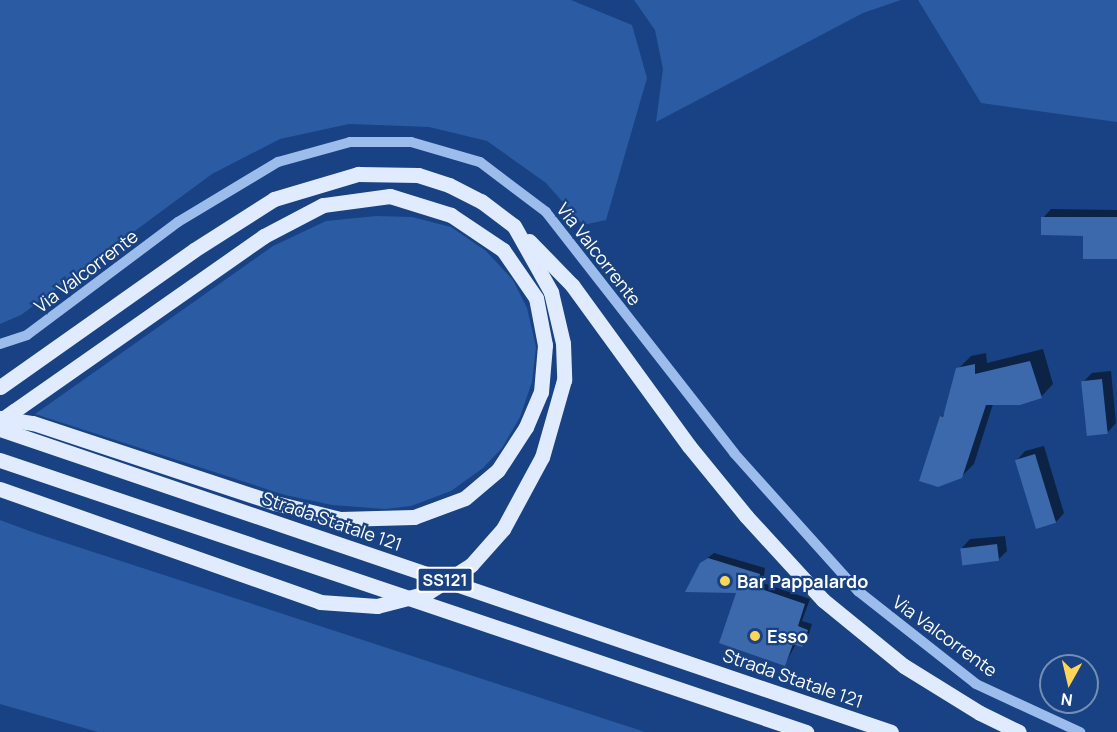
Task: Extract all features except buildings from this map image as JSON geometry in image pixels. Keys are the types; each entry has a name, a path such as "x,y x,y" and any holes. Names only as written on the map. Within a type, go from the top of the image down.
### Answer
{"main road":[{"path":"0,387 194,250 274,200 313,185 358,174 418,175 449,185 481,201 514,226 572,285 689,446 823,600 904,666 980,713 1019,732"},
{"path":"390,196 451,215 503,250 536,298 545,345 540,392 526,427 498,470 465,498 414,517 340,519 275,503 33,423 0,419 264,236 323,205 390,196"},
{"path":"0,489 320,602 377,606 428,593 471,565 503,529 528,490 555,423 564,380 559,315 551,292 514,226"},
{"name":"Strada Statale 121","path":"0,429 891,732"},
{"name":"SS121","path":"0,460 806,732"}],"street":[{"name":"Via Valcorrente","path":"0,345 27,335 178,222 278,162 350,142 411,142 480,162 546,212 734,453 858,591 976,684 1080,732"}],"shaded area":[{"path":"0,0 571,0 632,25 647,78 606,220 583,225 546,183 487,141 429,127 349,124 280,139 212,174 21,315 0,324"},
{"path":"634,0 901,0 863,13 656,122 663,69 655,30"},
{"path":"918,0 1117,0 1117,122 981,103"},
{"path":"376,216 412,217 451,227 486,251 513,280 527,308 536,347 532,382 520,417 502,448 483,468 451,491 411,506 385,509 332,505 285,495 35,414 273,246 326,221"},
{"path":"0,520 645,732 98,732 0,704"}],"place":[{"name":"Bar Pappalardo","path":"725,581"},
{"name":"Esso","path":"755,636"}]}
